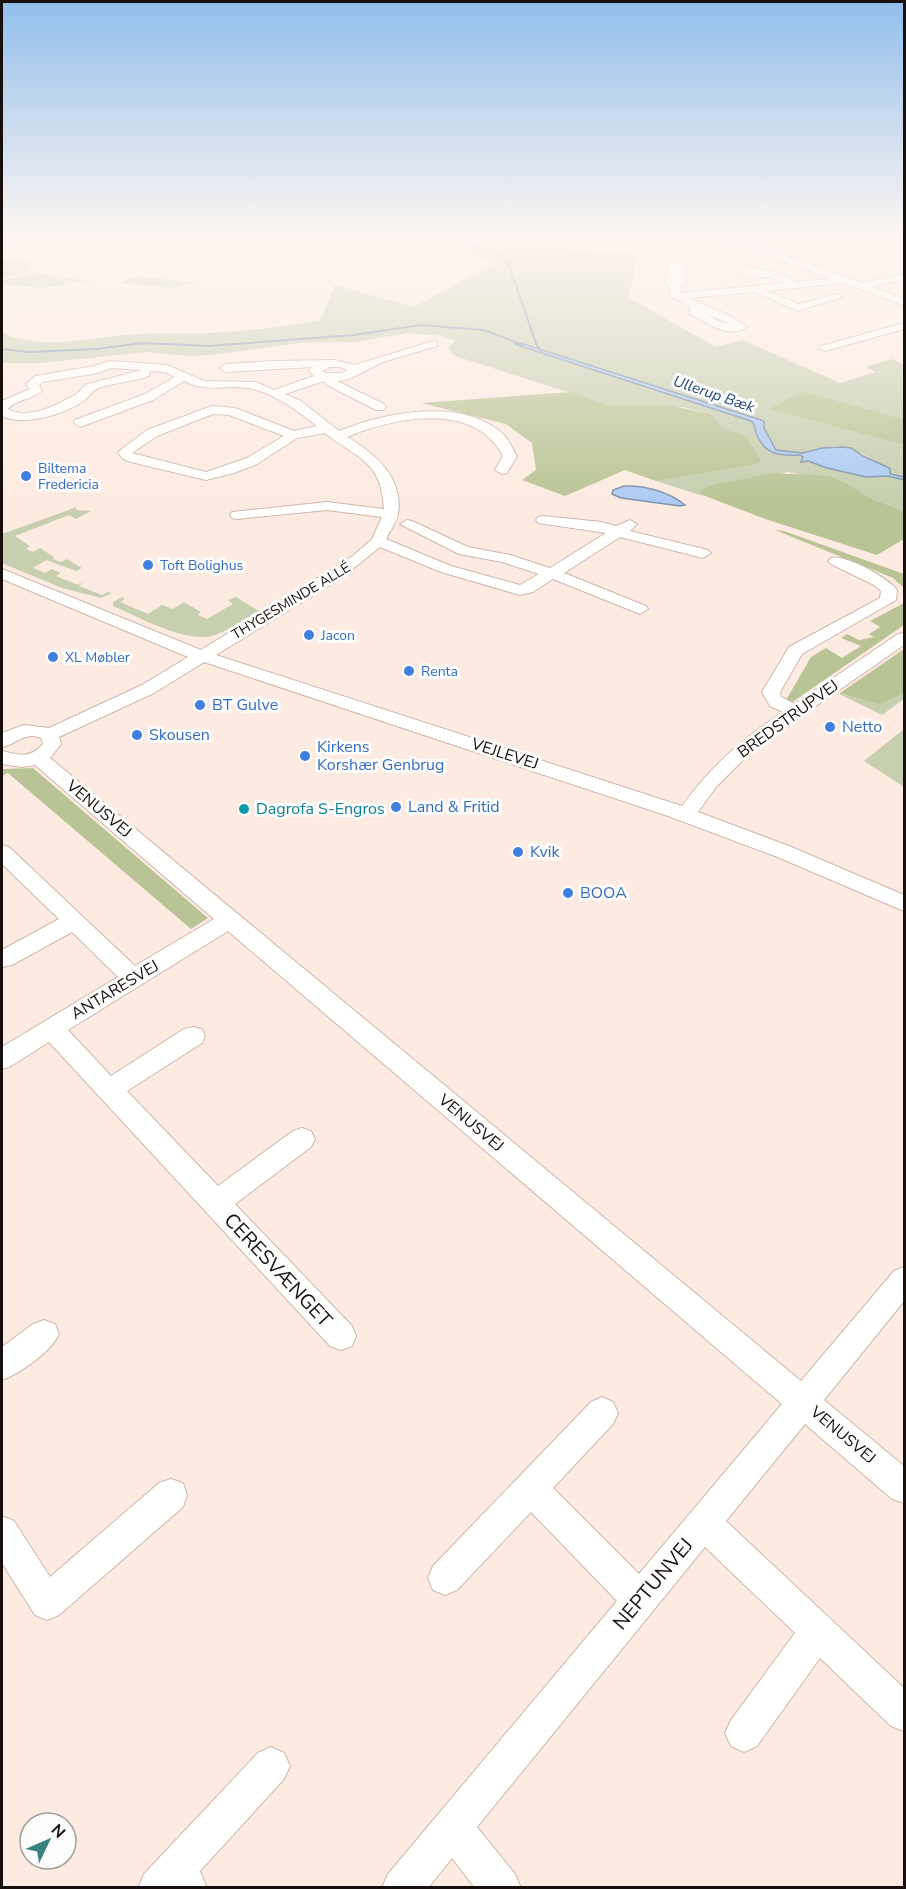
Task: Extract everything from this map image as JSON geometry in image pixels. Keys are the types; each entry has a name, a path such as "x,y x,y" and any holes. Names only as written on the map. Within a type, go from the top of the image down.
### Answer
{"street":[{"path":"825,348 904,326"},
{"path":"226,368 274,364 342,364 381,359 433,344"},
{"path":"276,393 322,376 353,373 381,359"},
{"path":"150,368 133,378 89,387 80,398 40,414 12,416 2,410 7,402 34,392 36,390 32,384 39,379 98,369 110,364 168,369 202,385 247,385 276,393 297,404 332,432 367,455 382,471 390,489 391,514 316,507 237,515"},
{"path":"274,364 322,376 381,407"},
{"path":"322,376 317,368 328,364"},
{"path":"342,364 351,366 353,373 351,390"},
{"path":"80,423 149,397 183,377"},
{"path":"293,435 266,454 218,474 206,476 136,459 125,452 153,433 212,410 231,411 293,435 332,432 406,417 443,416 473,422 495,431 506,444 510,456 502,470"},
{"name":"THYGESMINDE ALLÉ","path":"49,735 148,689 337,574 378,541 391,514"},
{"path":"543,520 624,528 640,539 703,553"},
{"path":"407,524 464,551 506,558 552,573 640,609"},
{"path":"378,541 446,569 514,590 526,589 624,528"},
{"path":"795,711 775,702 771,697 771,692 795,651 888,600 889,590 880,582 836,561"},
{"name":"VEJLEVEJ","path":"2,574 200,656 686,815 782,851 904,903"},
{"name":"BREDSTRUPVEJ","path":"686,815 715,776 747,745 904,638"},
{"path":"2,757 17,762 38,758 52,744 49,735 36,730 5,734"},
{"name":"VENUSVEJ","path":"38,758 904,1487"},
{"path":"2,852 134,979"},
{"name":"ANTARESVEJ","path":"2,1059 229,920"},
{"path":"4,959 74,921"},
{"name":"CERESVÆNGET","path":"52,1029 341,1336"},
{"path":"110,1090 193,1036"},
{"name":"CERESVÆNGET","path":"216,1203 302,1139"},
{"name":"NEPTUNVEJ","path":"402,1887 904,1280"},
{"path":"2,1365 44,1334"},
{"path":"445,1578 602,1413"},
{"path":"531,1488 640,1600"},
{"path":"2,1533 47,1603 171,1496"},
{"path":"704,1523 904,1713"},
{"path":"744,1733 818,1631"},
{"path":"174,1881 271,1766"},
{"path":"452,1827 501,1887"}],"green space":[{"path":"294,324 675,324 716,347 743,340 840,383 876,372 865,367 892,359 904,365 904,419 802,391 770,409 904,445 904,511 872,499 848,484 788,472 711,485 700,494 703,496 656,481 751,465 761,460 746,439 724,429 711,414 683,407 608,405 455,356 448,348 455,341 443,336 408,333 355,342 300,343 211,355 188,356 146,352 42,363 2,363 2,332 17,338 50,342 146,333 234,332","holes":["835,446 857,451 888,473 807,453"]},
{"path":"802,391 904,419 904,445 769,409"},
{"path":"571,392 608,405 673,406 711,414 724,429 747,439 761,460 752,465 656,481 625,470 565,496 522,480 536,470 532,443 506,424 421,403"},
{"path":"774,473 829,476 848,484 872,499 904,511 904,539 877,555 765,519 700,494 711,485"},
{"path":"77,507 75,510 91,511 76,519 69,515 15,536 30,546 26,549 33,552 40,548 54,557 53,559 61,562 67,559 82,568 76,571 46,560 33,568 45,573 52,569 61,573 56,576 78,585 84,582 79,586 102,595 112,593 101,598 62,588 2,563 2,534"},
{"path":"775,530 784,531 904,574 904,588 893,578"},
{"path":"122,597 125,599 120,602 148,614 162,605 173,609 184,602 201,612 198,615 207,619 233,604 228,600 236,597 259,611 218,634 207,637 194,636 166,629 113,606 113,602"},
{"path":"904,603 904,625 791,703 786,700 811,657 826,648 842,658 861,646 841,638 847,634 859,640 874,637 869,634 880,627 870,621"},
{"path":"904,649 904,693 880,704 840,693"},
{"path":"904,651 904,699 882,715 839,694"},
{"path":"904,729 904,787 864,761"},
{"path":"33,768 208,918 191,929 8,773 2,776 2,769"}],"water":[{"path":"520,343 761,420 776,450 803,453 822,448 851,448 890,469 890,474 904,477 904,480 888,476 866,477 808,461 801,462 803,457 800,455 774,453 764,446 751,421 514,344"},
{"path":"624,486 656,490 672,496 685,505 621,498 612,494 613,490"}],"waterway":[{"path":"529,324 541,351"},
{"name":"Ullerup Bæk","path":"2,349 29,352 96,349 142,343 209,346 354,335 421,325 484,330 523,345"}],"place":[{"name":"Biltema Fredericia","path":"26,476"},
{"name":"Toft Bolighus","path":"148,565"},
{"name":"Jacon","path":"309,635"},
{"name":"XL Møbler","path":"53,657"},
{"name":"Renta","path":"409,671"},
{"name":"BT Gulve","path":"200,705"},
{"name":"Netto","path":"830,727"},
{"name":"Skousen","path":"137,735"},
{"name":"Kirkens Korshær Genbrug","path":"305,756"},
{"name":"Land & Fritid","path":"396,807"},
{"name":"Dagrofa S-Engros","path":"244,809"},
{"name":"Kvik","path":"518,852"},
{"name":"BOOA","path":"568,893"}]}
